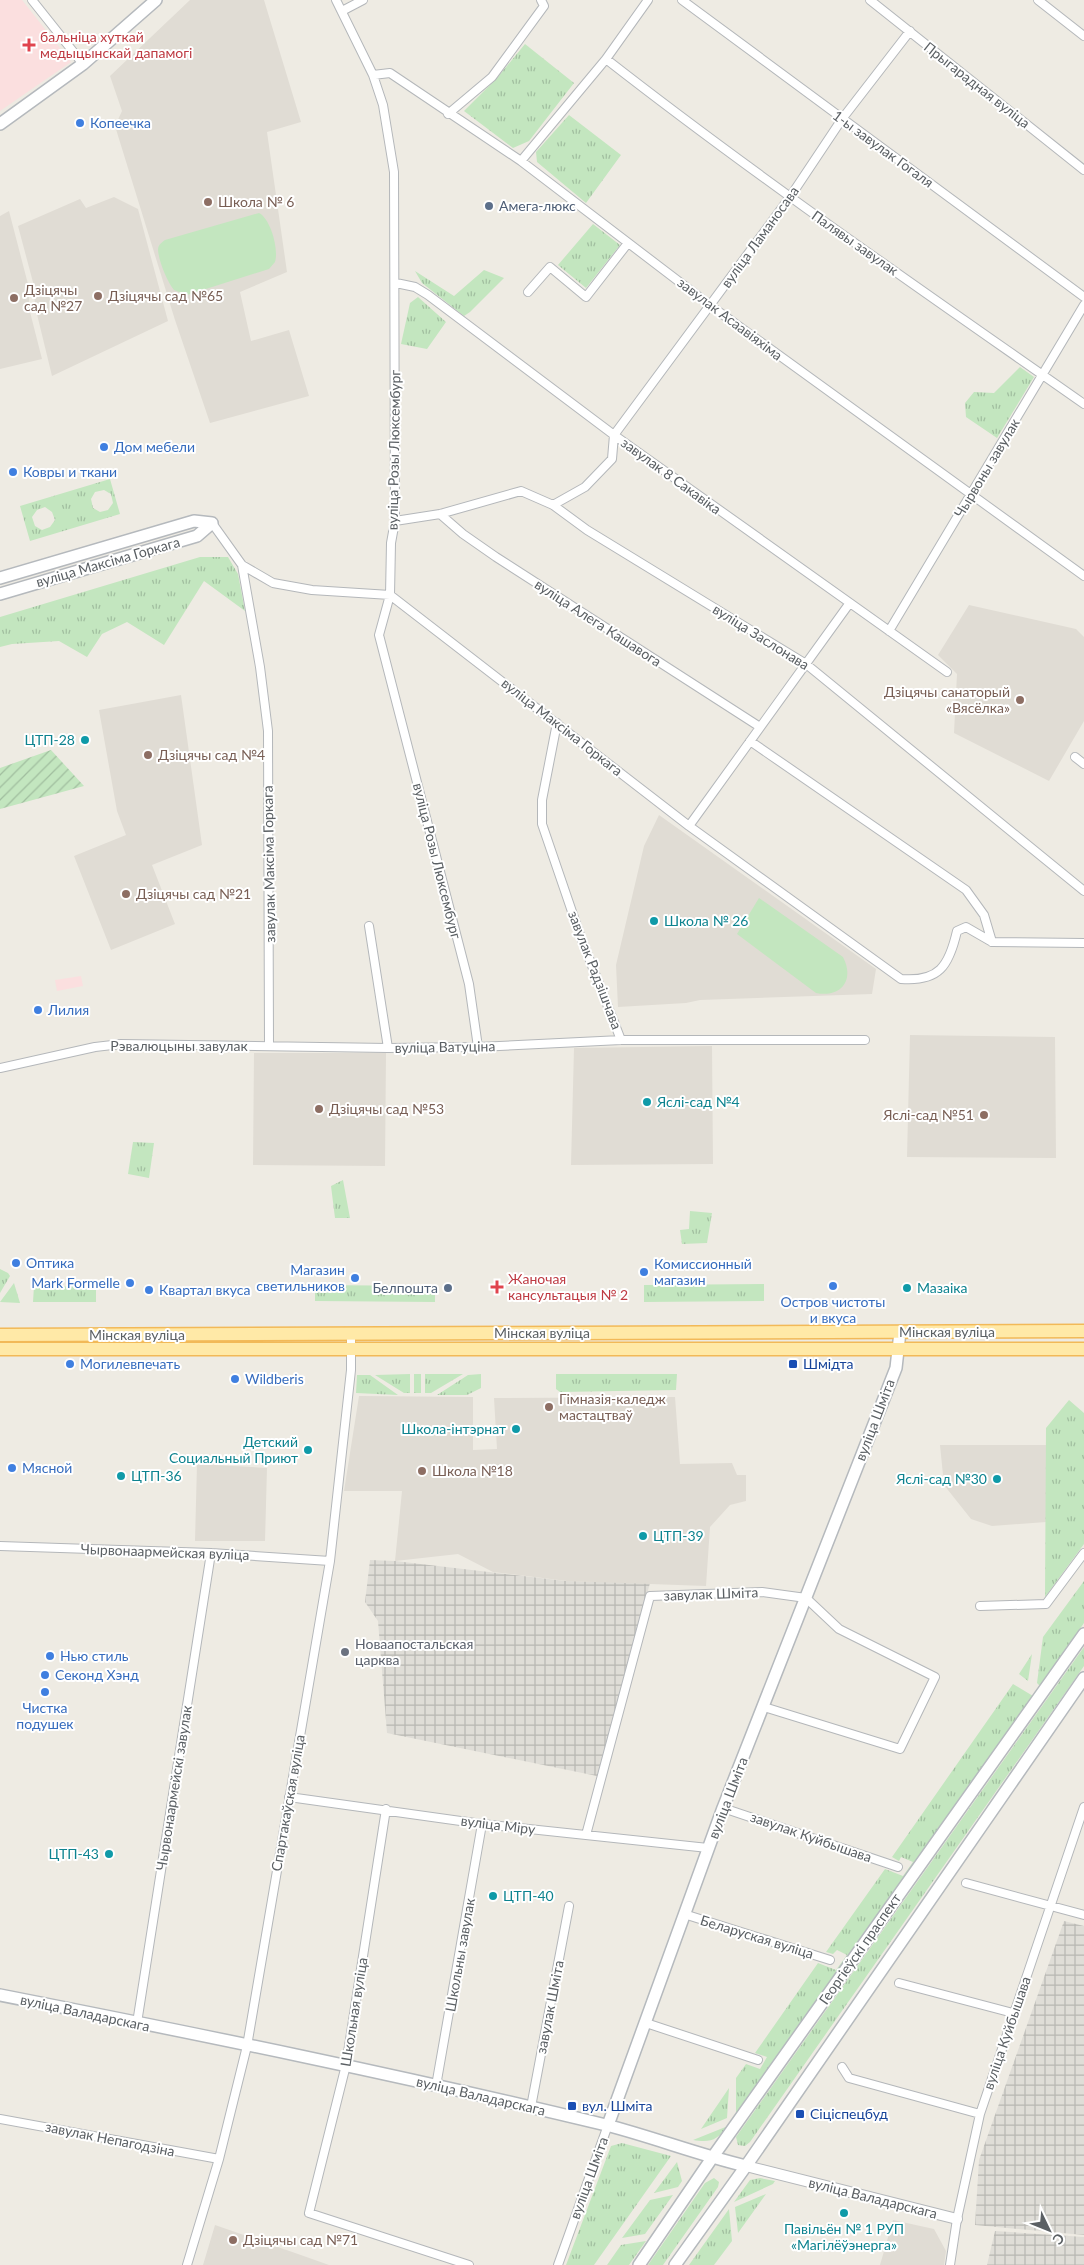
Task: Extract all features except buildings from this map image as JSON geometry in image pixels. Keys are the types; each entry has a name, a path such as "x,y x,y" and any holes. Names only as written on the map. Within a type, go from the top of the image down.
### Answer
{"main road":[{"path":"0,124 83,64 156,0"},
{"name":"вуліца Максіма Горкага","path":"0,578 194,521 212,523"},
{"name":"вуліца Максіма Горкага","path":"0,594 197,536 212,523"},
{"name":"Мінская вуліца","path":"0,1335 1084,1331"},
{"name":"вуліца Шміта","path":"608,2126 708,1848 896,1368 900,1350 900,1332"},
{"name":"Мінская вуліца","path":"0,1350 1084,1349"},
{"name":"Георгіеўскі праспект","path":"639,2265 712,2158 1084,1634"},
{"path":"675,2265 746,2166 1084,1678"},
{"name":"вуліца Валадарскага","path":"0,1995 346,2065 531,2107 608,2126 712,2158 746,2166"}],"street":[{"path":"32,0 83,64"},
{"name":"вуліца Розы Люксембург","path":"336,0 373,75 383,105 394,172 396,283 395,520 391,543 390,595 379,635 469,984 478,1047"},
{"path":"342,11 362,0"},
{"path":"448,114 492,76 544,6 541,0"},
{"path":"521,161 606,59 648,0"},
{"name":"1-ы завулак Гогаля","path":"682,0 1084,297"},
{"name":"Прыгарадная вуліца","path":"870,0 1084,170"},
{"path":"1038,0 1084,36"},
{"name":"вуліца Ламаносава","path":"553,505 584,487 612,458 614,435 790,197 842,118 910,31"},
{"name":"Палявы завулак","path":"606,59 693,127 1084,404"},
{"name":"завулак Асаавіяхіма","path":"373,75 390,73 448,114 521,161 711,306 1084,576"},
{"path":"528,292 550,267 586,297 628,243"},
{"name":"завулак 8 Сакавіка","path":"396,283 415,287 428,296 614,435 947,672"},
{"name":"Чырвоны завулак","path":"889,630 1084,305"},
{"name":"вуліца Заслонава","path":"395,520 440,514 521,491 553,505 587,530 806,664 1084,891"},
{"name":"вуліца Алега Кашавога","path":"440,514 463,534 496,557 760,727"},
{"path":"212,523 242,564 273,583 312,590 390,595"},
{"name":"завулак Максіма Горкага","path":"242,564 260,666 268,731 269,1045"},
{"name":"вуліца Максіма Горкага","path":"390,595 690,826 900,979 918,980 930,978 941,969 954,945 957,930 966,927 992,942"},
{"path":"690,826 849,604"},
{"name":"завулак Радзішчава","path":"557,723 542,800 542,824 580,935 621,1040 865,1040"},
{"path":"750,741 966,890 984,915 992,942 1084,943"},
{"path":"1075,757 1084,764"},
{"path":"369,926 388,1048"},
{"name":"вуліца Ватуціна","path":"269,1045 388,1048 478,1047 621,1040"},
{"name":"Рэвалюцыны завулак","path":"0,1068 95,1047 121,1044 269,1045"},
{"name":"Спартакаўская вуліца","path":"187,2265 219,2159 247,2046 330,1561 351,1370 350,1334"},
{"name":"Чырвонаармейская вуліца","path":"0,1546 211,1553 330,1561"},
{"name":"Чырвонаармейскі завулак","path":"137,2024 211,1553"},
{"path":"980,1606 1046,1604 1084,1553"},
{"name":"завулак Шміта","path":"586,1835 650,1596 762,1592 806,1598"},
{"path":"764,1707 900,1749 935,1677 839,1629 806,1598"},
{"name":"вуліца Міру","path":"289,1797 386,1809 482,1824 708,1848"},
{"name":"вуліца Куйбышава","path":"950,2265 957,2219 980,2114 1084,1807"},
{"name":"завулак Куйбышава","path":"724,1808 898,1867"},
{"name":"Школьная вуліца","path":"386,1809 346,2065 309,2213 469,2265"},
{"name":"Школьны завулак","path":"436,2086 482,1824"},
{"path":"966,1883 1084,1915"},
{"name":"завулак Шміта","path":"531,2107 570,1906"},
{"name":"Беларуская вуліца","path":"684,1914 830,1960"},
{"path":"899,1983 1013,2013"},
{"path":"646,2023 758,2060"},
{"path":"842,2067 849,2078 980,2114"},
{"name":"завулак Непагодзіна","path":"0,2118 219,2159"},
{"name":"вуліца Шміта","path":"558,2265 608,2126"},
{"name":"вуліца Валадарскага","path":"746,2166 957,2219"}],"shaded area":[{"name":"бальніца хуткай медыцынскай дапамогі","path":"0,0 22,0 71,62 0,111"},
{"name":"Школа № 6","path":"190,0 264,0 301,122 267,132 287,272 240,292 251,341 289,330 309,396 210,423 175,320 115,126 122,111 110,76"},
{"name":"Дзіцячы сад №65","path":"114,197 138,209 168,321 52,376 35,306 34,286 18,226 80,199 86,208"},
{"name":"Дзіцячы сад №27","path":"9,211 29,288 29,308 42,359 0,369 0,216"},
{"name":"Дзіцячы санаторый «Вясёлка»","path":"969,605 1076,629 1084,637 1084,721 1049,781 954,733 957,674 938,655"},
{"path":"181,695 202,845 152,865 175,924 111,950 74,856 126,835 117,811 99,710"},
{"path":"659,815 876,969 872,994 700,1000 686,1003 618,1007 616,965 644,846"},
{"path":"81,976 83,986 57,991 55,980"},
{"path":"910,1035 1055,1037 1056,1158 907,1157"},
{"path":"712,1046 713,1164 571,1165 574,1048"},
{"name":"Дзіцячы сад №53","path":"254,1053 386,1053 385,1166 253,1165"},
{"path":"359,1396 473,1397 473,1450 497,1449 494,1398 675,1397 680,1464 732,1463 737,1475 746,1475 746,1501 730,1505 710,1527 706,1586 567,1581 493,1572 458,1554 395,1561 402,1491 344,1491"},
{"path":"940,1445 1046,1445 1046,1522 992,1526 971,1519 944,1485"},
{"path":"197,1464 267,1468 265,1541 195,1541"},
{"path":"370,1560 395,1561 566,1581 650,1583 597,1776 387,1733 378,1621 365,1602"},
{"path":"1064,1921 1084,1926 1084,2235 975,2225 979,2160"},
{"path":"893,2220 934,2229 946,2251 944,2265 880,2265"},
{"name":"Дзіцячы сад №71","path":"215,2225 298,2254 329,2265 203,2265"},
{"path":"995,2231 1084,2237 1084,2265 987,2265"}],"green space":[{"path":"525,44 574,83 529,141 513,148 464,111 497,78"},
{"path":"569,115 621,155 586,203 537,162 536,152"},
{"path":"259,213 267,222 275,243 275,262 269,269 187,295 174,290 166,277 160,260 158,250 161,243 165,240"},
{"path":"593,224 620,245 586,288 558,265"},
{"path":"484,270 504,278 464,316 422,283 415,271 454,296"},
{"path":"418,297 446,322 427,349 401,344 410,303"},
{"path":"1020,367 1034,377 997,438 966,417 965,403 974,392 994,393"},
{"path":"110,479 120,514 30,541 20,506","holes":["104,490 111,494 113,503 108,510 100,512 93,508 91,499 95,492","45,507 52,512 55,520 50,527 42,530 35,526 32,517 37,510"]},
{"path":"200,557 228,557 238,574 245,611 204,581 164,645 127,622 102,634 87,657 59,641 12,644 0,647 0,617"},
{"path":"51,750 84,786 0,809 0,768"},
{"path":"759,898 843,957 847,973 846,980 839,990 825,994 816,993 737,934"},
{"path":"133,1142 154,1143 149,1178 128,1174"},
{"path":"343,1180 350,1218 335,1218 331,1186"},
{"path":"690,1211 712,1213 707,1243 682,1244 680,1230 689,1229"},
{"path":"0,1269 10,1276 0,1293"},
{"path":"14,1283 20,1303 0,1302"},
{"path":"764,1284 764,1301 644,1302 644,1285"},
{"path":"315,1285 435,1286 435,1302 315,1301"},
{"path":"34,1286 96,1287 96,1302 33,1302"},
{"path":"410,1374 410,1393 404,1393 375,1375"},
{"path":"414,1374 421,1374 421,1393 414,1393"},
{"path":"425,1374 463,1374 431,1393 425,1393"},
{"path":"481,1374 481,1388 467,1395 437,1395 468,1375"},
{"path":"556,1374 677,1374 676,1390 560,1392 556,1389"},
{"path":"357,1375 370,1375 398,1395 356,1393"},
{"path":"1069,1400 1084,1413 1084,1544 1045,1597 1046,1428"},
{"path":"1084,1581 1084,1623 1040,1686 1037,1683 1043,1637"},
{"path":"1084,1647 1084,1666 750,2142 745,2146 738,2145 736,2137"},
{"path":"1032,1654 1028,1681 1019,1674"},
{"path":"1013,1684 1033,1696 736,2116 736,2078 746,2064 760,2069 767,2057 755,2053 818,1963 836,1970 847,1955 837,1950 833,1954 826,1952 885,1869 903,1876 913,1862 901,1857 899,1861 892,1857"},
{"path":"729,2088 727,2118 701,2129"},
{"path":"728,2126 720,2135 709,2141 693,2140"},
{"path":"622,2143 671,2156 594,2265 566,2265 611,2146"},
{"path":"677,2162 682,2181 678,2187 654,2193"},
{"path":"714,2178 719,2182 718,2187 663,2265 648,2265 705,2183"},
{"path":"760,2178 775,2181 773,2184 734,2202 750,2180"},
{"path":"766,2194 738,2233 735,2207"},
{"path":"673,2195 645,2234 622,2238 650,2200"},
{"path":"729,2209 732,2241 714,2265 689,2265"},
{"path":"646,2241 629,2265 607,2265 621,2245"}],"place":[{"name":"бальніца хуткай медыцынскай дапамогі","path":"29,45"},
{"name":"Копеечка","path":"80,123"},
{"name":"Школа № 6","path":"208,202"},
{"name":"Амега-люкс","path":"489,206"},
{"name":"Дзіцячы сад №65","path":"98,296"},
{"name":"Дзіцячы сад №27","path":"14,298"},
{"name":"Дом мебели","path":"104,447"},
{"name":"Ковры и ткани","path":"13,472"},
{"name":"Дзіцячы санаторый «Вясёлка»","path":"1020,700"},
{"name":"ЦТП-28","path":"85,740"},
{"name":"Дзіцячы сад №4","path":"148,755"},
{"name":"Дзіцячы сад №21","path":"126,894"},
{"name":"Школа № 26","path":"654,921"},
{"name":"Лилия","path":"38,1010"},
{"name":"Яслі-сад №4","path":"647,1102"},
{"name":"Дзіцячы сад №53","path":"319,1109"},
{"name":"Яслі-сад №51","path":"984,1115"},
{"name":"Оптика","path":"16,1263"},
{"name":"Комиссионный магазин","path":"644,1272"},
{"name":"Магазин светильников","path":"355,1278"},
{"name":"Mark Formelle","path":"130,1283"},
{"name":"Остров чистоты и вкуса","path":"833,1286"},
{"name":"Жаночая кансультацыя № 2","path":"497,1287"},
{"name":"Белпошта","path":"448,1288"},
{"name":"Мазаіка","path":"907,1288"},
{"name":"Квартал вкуса","path":"149,1290"},
{"name":"Могилевпечать","path":"70,1364"},
{"name":"Шмідта","path":"793,1364"},
{"name":"Wildberis","path":"235,1379"},
{"name":"Гімназія-каледж мастацтваў","path":"549,1407"},
{"name":"Школа-інтэрнат","path":"516,1429"},
{"name":"Детский Социальный Приют","path":"308,1450"},
{"name":"Мясной","path":"12,1468"},
{"name":"Школа №18","path":"422,1471"},
{"name":"ЦТП-36","path":"121,1476"},
{"name":"Яслі-сад №30","path":"997,1479"},
{"name":"ЦТП-39","path":"643,1536"},
{"name":"Новаапостальская царква","path":"345,1652"},
{"name":"Нью стиль","path":"50,1656"},
{"name":"Секонд Хэнд","path":"45,1675"},
{"name":"Чистка подушек","path":"45,1692"},
{"name":"ЦТП-43","path":"109,1854"},
{"name":"ЦТП-40","path":"493,1896"},
{"name":"вул. Шміта","path":"572,2106"},
{"name":"Сіціспецбуд","path":"800,2114"},
{"name":"Павільён № 1 РУП «Магілёўэнерга»","path":"844,2213"},
{"name":"Дзіцячы сад №71","path":"233,2240"}]}
